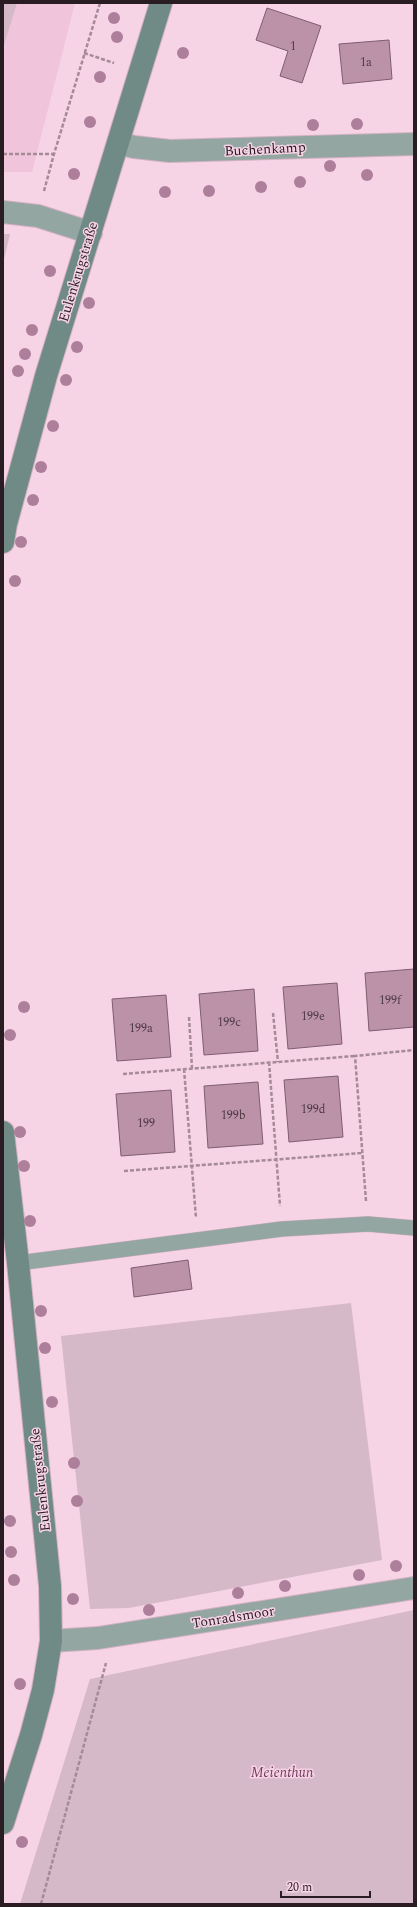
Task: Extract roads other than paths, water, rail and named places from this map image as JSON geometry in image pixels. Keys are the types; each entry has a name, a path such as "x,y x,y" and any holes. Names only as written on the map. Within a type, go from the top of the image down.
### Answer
{"main road":[{"name":"Eulenkrugstraße","path":"3,542 6,524 46,376 161,3"},
{"name":"Eulenkrugstraße","path":"3,1132 18,1263 50,1586 51,1641 43,1690 31,1735 3,1823"}],"street":[{"name":"Buchenkamp","path":"118,143 134,147 170,151 414,144"},
{"path":"3,212 38,216 91,233"},
{"name":"Tonradsmoor","path":"51,1641 98,1638 414,1588"}],"lane":[{"path":"18,1263 282,1229 368,1224 414,1228"}],"park label":[{"name":"Meienthun","path":"282,1772"}]}
